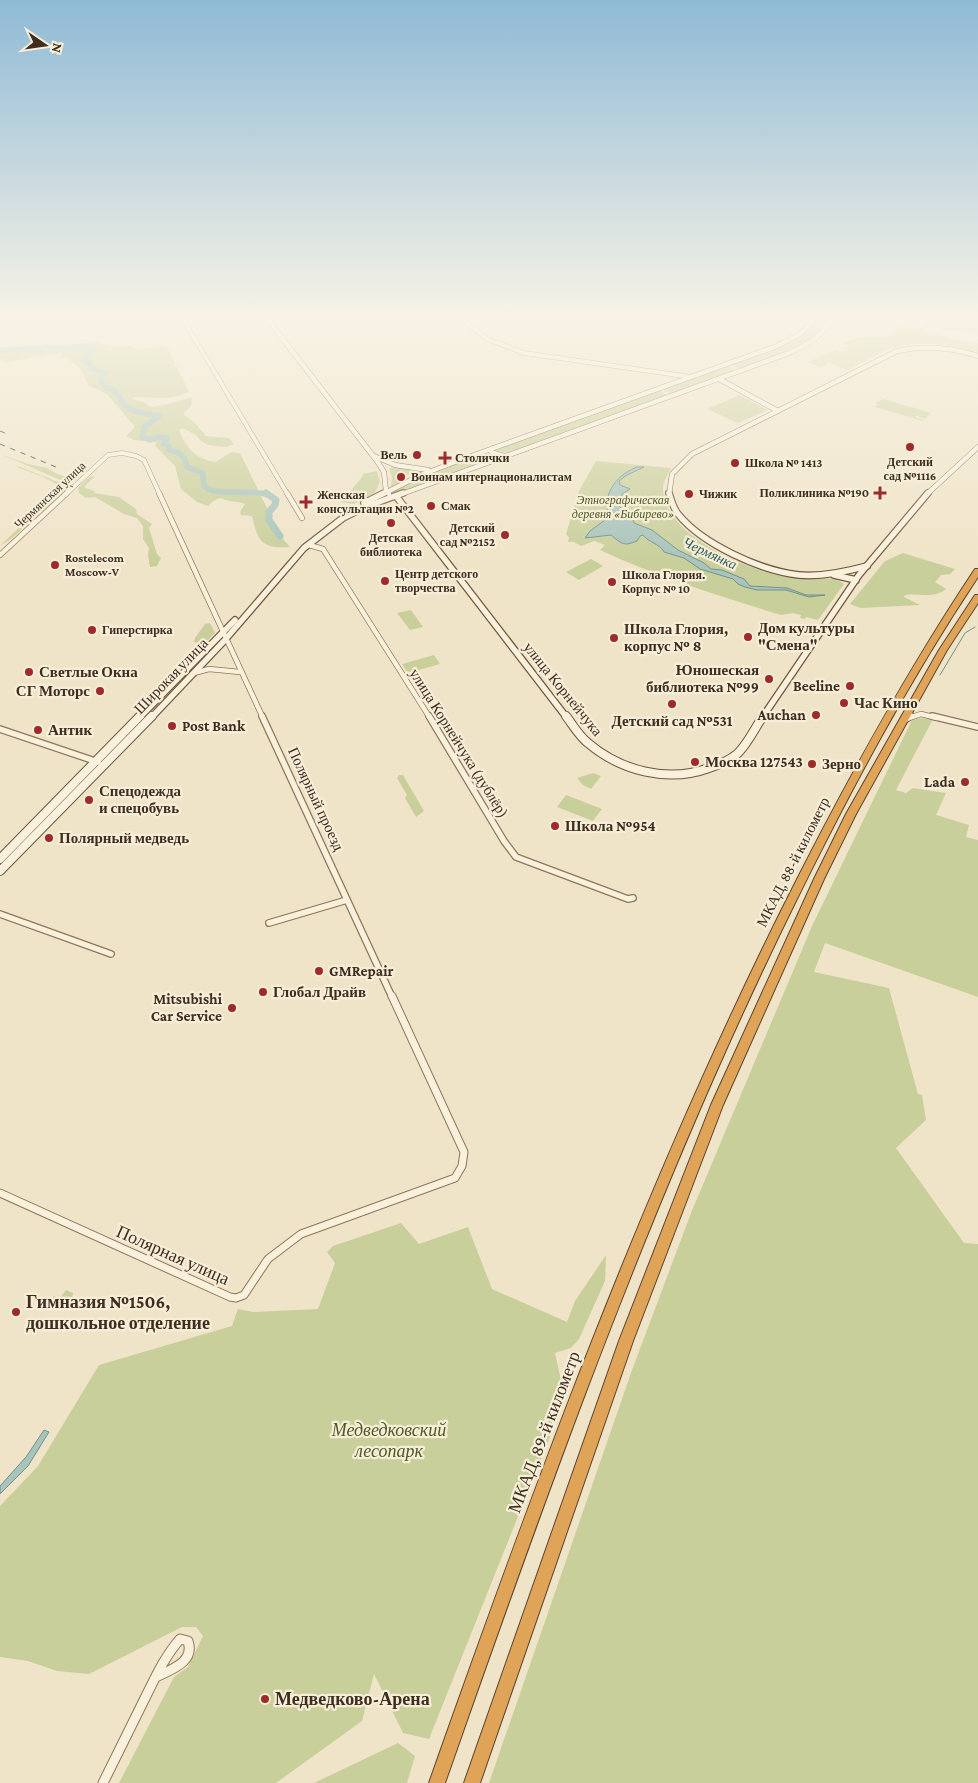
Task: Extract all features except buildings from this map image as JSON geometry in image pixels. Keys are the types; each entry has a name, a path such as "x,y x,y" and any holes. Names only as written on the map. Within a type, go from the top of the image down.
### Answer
{"highway":[{"name":"МКАД, 88-й километр","path":"697,1098 770,940 822,837 866,755 930,646 978,572"},
{"name":"МКАД, 88-й километр","path":"472,1783 626,1341 717,1104 819,879 851,814 943,650 978,597"},
{"name":"МКАД, 89-й километр","path":"437,1783 531,1522 602,1333 697,1098"}],"main road":[{"path":"329,399 383,470 386,478 386,492 396,497"},
{"name":"Широкая улица","path":"224,636 285,562 326,526 357,506 435,469 630,399"},
{"name":"Широкая улица","path":"0,870 122,745 279,574 309,545 338,521 365,507 662,399"},
{"path":"758,399 778,411"},
{"path":"801,399 685,459 672,479 669,488 670,497 676,511 698,535 716,546 778,571 803,575 830,574 867,566"},
{"name":"улица Корнейчука","path":"396,497 586,742 598,753 615,763 649,774 669,776 712,768 737,754 791,678 851,586 926,495 978,447"},
{"path":"477,454 489,455 491,457 490,461"},
{"path":"373,456 395,465 426,470 435,469"},
{"path":"383,470 387,466 395,465"},
{"path":"830,574 858,578 859,572 852,570"},
{"path":"838,575 851,586"},
{"name":"Широкая улица","path":"0,859 96,761 190,672"},
{"path":"114,744 112,746 115,748 122,745"}],"street":[{"path":"231,399 302,518"},
{"path":"492,448 493,454 504,456"},
{"name":"Чермянская улица","path":"0,555 103,459 114,453"},
{"name":"Полярный проезд","path":"114,453 134,455 144,460 240,672 464,1152 464,1164 455,1178"},
{"name":"улица Корнейчука (дублёр)","path":"309,545 323,549 420,701 504,841 516,857 622,897 633,898"},
{"path":"190,672 209,669 240,672"},
{"path":"914,701 917,708 926,715"},
{"path":"902,723 912,716 926,715 978,727"},
{"path":"0,730 104,764"},
{"path":"269,923 347,900"},
{"path":"0,914 111,954"},
{"name":"Полярная улица","path":"0,1193 222,1294 236,1298 244,1295 268,1260 301,1234 318,1226 455,1178"},
{"path":"104,1783 156,1677"}],"green space":[{"path":"111,399 134,399 146,403 150,407 192,399 191,406 183,414 196,424 206,436 229,438 234,444 227,447 208,445 196,435 182,428 179,430 188,447 203,459 216,462 231,452 240,453 267,508 268,521 290,547 273,547 263,542 259,538 252,516 241,515 240,512 245,504 221,498 213,501 208,506 197,502 181,489 175,466 155,446 156,442 134,440 126,436 135,427"},
{"path":"634,399 655,399 505,454 495,452 496,449"},
{"path":"730,399 748,399 768,410 738,423 707,409"},
{"path":"885,399 931,413 925,419 919,417 919,415 915,417 923,421 872,406 877,406 876,402"},
{"path":"0,454 28,464 47,468 57,474 68,477 71,481 65,482"},
{"path":"480,455 487,456 488,461 396,494 393,492 425,476"},
{"name":"Этнографическая деревня «Бибирево»","path":"596,461 671,468 663,489 667,506 677,522 693,536 732,559 788,577 833,579 844,584 818,620 806,617 805,619 800,618 801,615 793,613 781,615 666,577 600,550 605,545 594,541 581,546 574,542 568,542 569,538 566,534 579,491"},
{"path":"18,466 65,485 65,492 11,539 1,545 62,487"},
{"path":"389,468 422,472 399,477 402,482 391,487 392,477"},
{"path":"377,471 380,482 375,492 354,504 341,502 363,476 362,474"},
{"path":"93,476 85,488 95,491 94,493 119,497 136,509 137,514 152,524 149,528 157,554 161,558 157,566 150,567 149,548 143,539 143,526 137,518 124,514 95,497 86,498 79,493 78,488 88,478"},
{"path":"903,553 955,569 950,574 941,575 935,582 946,589 932,595 905,595 904,597 920,605 861,608 850,604 885,561"},
{"path":"591,559 603,566 579,580 566,572"},
{"path":"411,610 423,627 410,630 397,613"},
{"path":"210,623 215,633 204,644 194,642 205,624"},
{"path":"434,655 440,664 408,673 402,664"},
{"path":"917,718 933,719 896,790 906,793 913,788 946,793 936,815 969,825 966,837 978,840 978,997 825,943 814,972 889,988 918,1094 922,1095 926,1120 896,1148 964,1243 978,1244 978,1783 489,1783 632,1370 691,1213 812,926 912,720"},
{"path":"593,773 601,776 591,789 583,785 577,778"},
{"path":"399,775 403,775 424,811 416,817 405,798 407,795 397,778"},
{"path":"566,795 602,809 593,821 557,807"},
{"name":"Медведковский лесопарк","path":"401,1223 419,1244 468,1227 492,1289 567,1322 575,1301 606,1255 605,1281 579,1339 571,1348 555,1353 565,1399 429,1739 403,1733 374,1674 362,1721 276,1783 119,1783 174,1677 188,1667 203,1636 196,1627 182,1627 89,1674 57,1671 28,1661 0,1657 0,1506 38,1466 99,1365 232,1326 238,1309 253,1312 318,1309 335,1263 327,1252 333,1246"},
{"path":"66,1290 73,1293 66,1307 49,1302 54,1296 60,1298"},
{"path":"398,1743 415,1756 407,1783 314,1783"}],"water":[{"path":"637,467 644,467 619,481 620,485 630,489 622,494 621,500 616,503 624,511 623,514 632,518 634,523 652,530 678,550 704,563 711,569 722,570 744,579 750,586 787,588 806,595 825,595 809,597 786,590 757,590 745,587 733,579 700,569 684,558 664,552 643,535 637,541 628,544 620,542 611,535 585,538 590,531 609,517 607,506 609,492 612,487 620,477"},
{"path":"44,1430 49,1432 28,1466 0,1494 0,1486 26,1457"}],"waterway":[{"name":"Чермянка","path":"121,399 132,410 160,416 144,427 142,437 150,440 158,437 167,438 164,444 169,446 168,449 183,457 187,467 203,473 204,485 208,489 268,495"},
{"name":"Чермянка","path":"266,493 276,500 275,505 269,512 269,520 280,536"},
{"path":"940,675 965,633 975,627"}],"railway":[{"path":"0,431 10,435"},
{"path":"0,444 56,467"},
{"path":"68,485 73,487"}],"place":[{"name":"Детский сад №1116","path":"910,447"},
{"name":"Вель","path":"417,455"},
{"name":"Столички","path":"445,458"},
{"name":"Школа № 1413","path":"735,463"},
{"name":"Воинам интернационалистам","path":"401,477"},
{"name":"Поликлиника №190","path":"880,493"},
{"name":"Чижик","path":"689,494"},
{"name":"Женская консультация №2","path":"306,502"},
{"name":"Смак","path":"431,506"},
{"name":"Детская библиотека","path":"391,523"},
{"name":"Детский сад №2152","path":"505,535"},
{"name":"Rostelecom Moscow-V","path":"55,565"},
{"name":"Центр детского творчества","path":"385,581"},
{"name":"Школа Глория. Корпус № 10","path":"612,582"},
{"name":"Гиперстирка","path":"92,630"},
{"name":"Дом культуры \"Смена\"","path":"748,637"},
{"name":"Школа Глория, корпус № 8","path":"614,638"},
{"name":"Светлые Окна","path":"29,672"},
{"name":"Юношеская библиотека №99","path":"769,679"},
{"name":"Beeline","path":"850,686"},
{"name":"СГ Моторс","path":"100,691"},
{"name":"Час Кино","path":"844,703"},
{"name":"Детский сад №531","path":"672,704"},
{"name":"Auchan","path":"816,715"},
{"name":"Post Bank","path":"172,726"},
{"name":"Антик","path":"38,730"},
{"name":"Москва 127543","path":"695,762"},
{"name":"Зерно","path":"812,764"},
{"name":"Lada","path":"965,782"},
{"name":"Спецодежда и спецобувь","path":"89,800"},
{"name":"Школа №954","path":"555,826"},
{"name":"Полярный медведь","path":"49,838"},
{"name":"GMRepair","path":"319,971"},
{"name":"Глобал Драйв","path":"263,992"},
{"name":"Mitsubishi Car Service","path":"232,1008"},
{"name":"Гимназия №1506, дошкольное отделение","path":"16,1312"},
{"name":"Медведково-Арена","path":"265,1699"}]}
